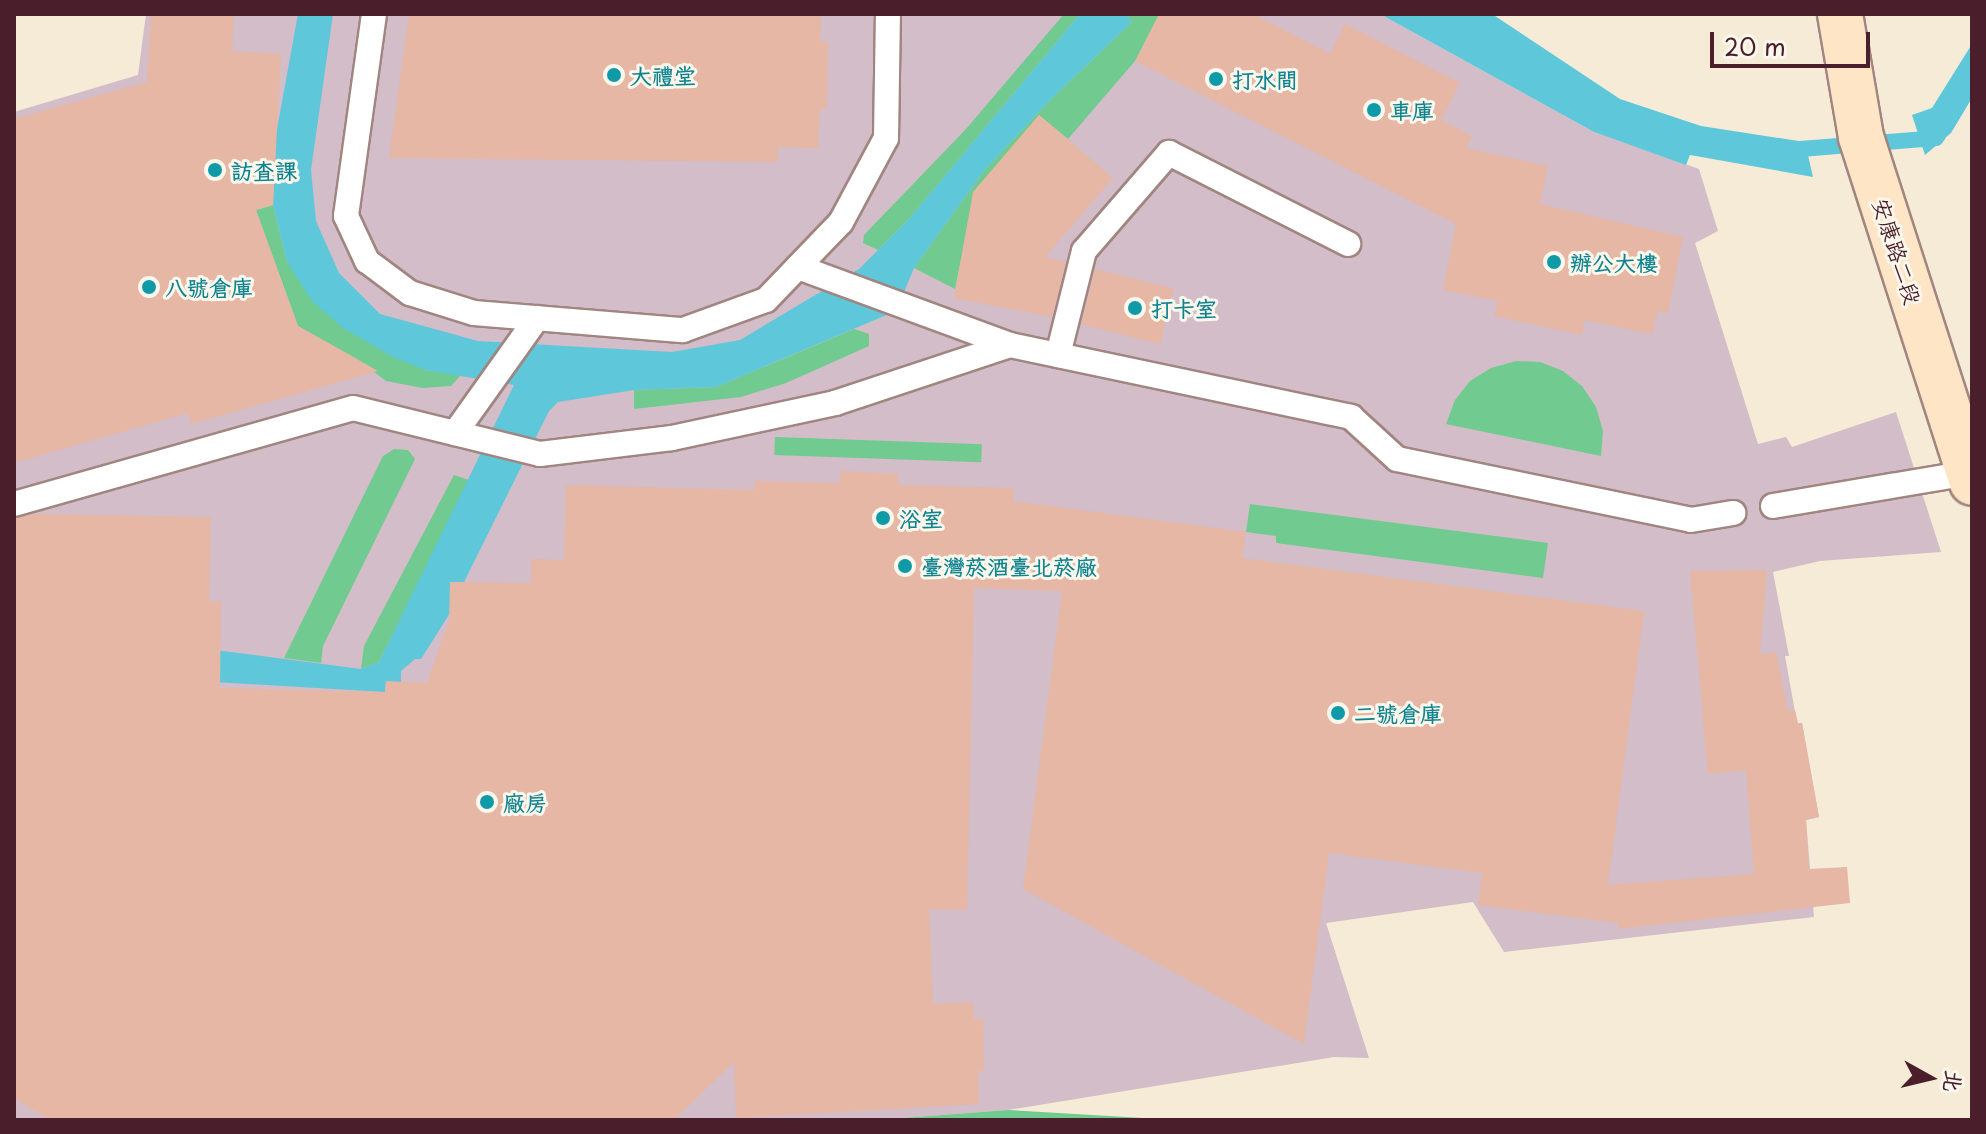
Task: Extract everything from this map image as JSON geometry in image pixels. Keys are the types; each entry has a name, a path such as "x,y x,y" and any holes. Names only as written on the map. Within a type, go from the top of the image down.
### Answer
{"main road":[{"name":"安康路二段","path":"1840,14 1861,137 1970,478"}],"lane":[{"path":"374,14 346,216 367,261 410,293 532,327 683,330 766,300 841,222 886,138 888,14"},
{"path":"1058,355 1084,251 1169,153 1348,244"},
{"path":"798,267 1010,345 1351,417 1397,459 1691,520 1733,513"},
{"path":"466,436 484,393 532,327"},
{"path":"14,504 353,408 540,454 672,438 835,403 1010,345"},
{"path":"1773,506 1970,478"}],"shaded area":[{"name":"臺灣菸酒臺北菸廠","path":"146,14 1380,14 1594,132 1699,169 1718,231 1695,243 1758,444 1786,437 1792,447 1896,412 1941,552 1820,561 1773,572 1789,656 1785,656 1797,723 1802,723 1819,817 1806,820 1814,917 1504,952 1473,902 1326,923 1369,1058 1334,1057 1008,1110 875,1120 14,1120 14,112 138,75"}],"green space":[{"path":"1064,14 1080,14 909,219 878,250 863,243 864,235 966,129"},
{"path":"1162,14 1135,61 1068,139 1039,115 968,225 955,289 914,268 982,173 1050,100 1132,22 1127,16"},
{"path":"273,205 287,262 425,370 461,375 451,386 423,388 386,381 357,359 298,326 256,210"},
{"path":"854,329 869,334 869,346 786,383 741,397 634,409 634,390 716,387"},
{"path":"1516,361 1540,362 1563,371 1582,386 1596,407 1603,431 1601,456 1446,424 1455,400 1470,381 1491,368"},
{"path":"775,437 982,444 981,462 774,455"},
{"path":"394,449 408,450 415,459 323,646 321,663 284,658 383,456"},
{"path":"454,475 469,480 379,662 361,669 364,646"},
{"path":"1250,504 1548,543 1543,578 1276,543 1276,536 1246,532"},
{"path":"1008,1110 1177,1120 875,1120"}],"water":[{"path":"298,14 333,14 311,170 316,221 339,273 380,314 478,341 672,352 740,340 859,269 909,219 1080,14 1133,14 1127,16 1132,22 1050,100 982,173 914,268 896,311 716,387 634,390 558,402 549,411 464,582 450,582 450,613 421,659 415,659 401,671 401,682 386,682 385,692 198,681 207,649 361,669 379,662 514,385 425,370 391,356 343,328 312,301 287,262 273,205 276,135"},
{"path":"1380,14 1492,14 1620,99 1701,126 1805,142 1813,177 1690,155 1686,165 1594,132"},
{"path":"1972,44 1972,98 1951,133 1925,155 1912,115 1932,108"}],"building":[{"name":"八號倉庫","path":"151,14 234,14 232,51 281,54 273,205 256,210 298,326 378,371 191,424 188,413 14,463 14,119 147,82"},
{"name":"大禮堂","path":"409,14 821,14 820,41 828,42 827,109 820,109 818,148 778,147 778,162 389,158"},
{"path":"1159,14 1253,14 1330,54 1345,24 1460,83 1441,120 1472,136 1466,148 1548,166 1540,204 1683,237 1668,313 1658,311 1652,334 1585,320 1582,335 1494,316 1498,301 1443,290 1456,224 1135,61"},
{"path":"1039,115 1113,178 1045,257 1066,262 1052,317 954,298 973,192"},
{"name":"打卡室","path":"1095,269 1174,289 1160,344 1081,324"},
{"name":"廠房","path":"841,471 898,474 898,485 1014,488 1013,501 1246,532 1242,558 1644,611 1608,885 1754,874 1746,770 1708,774 1690,571 1767,570 1760,655 1776,652 1788,711 1795,710 1798,723 1802,723 1819,817 1806,820 1809,869 1847,867 1850,903 1618,929 1618,923 1478,905 1482,873 1329,853 1304,1044 1023,889 1062,591 974,588 967,910 929,909 933,1004 973,1002 974,1019 983,1019 984,1071 978,1071 979,1104 736,1118 734,1062 674,1120 50,1120 14,1098 14,519 34,514 211,517 209,601 221,601 220,688 385,692 386,681 427,683 449,621 450,582 531,583 531,559 564,560 566,485 754,490 755,481 840,483"}],"waterway":[{"path":"1788,150 1936,138 1938,135"}],"place":[{"name":"大禮堂","path":"614,75"},
{"name":"打水間","path":"1216,79"},
{"name":"車庫","path":"1374,110"},
{"name":"訪查課","path":"215,170"},
{"name":"辦公大樓","path":"1554,262"},
{"name":"八號倉庫","path":"149,287"},
{"name":"打卡室","path":"1135,308"},
{"name":"浴室","path":"883,518"},
{"name":"臺灣菸酒臺北菸廠","path":"905,566"},
{"name":"二號倉庫","path":"1338,713"},
{"name":"廠房","path":"487,802"}]}
